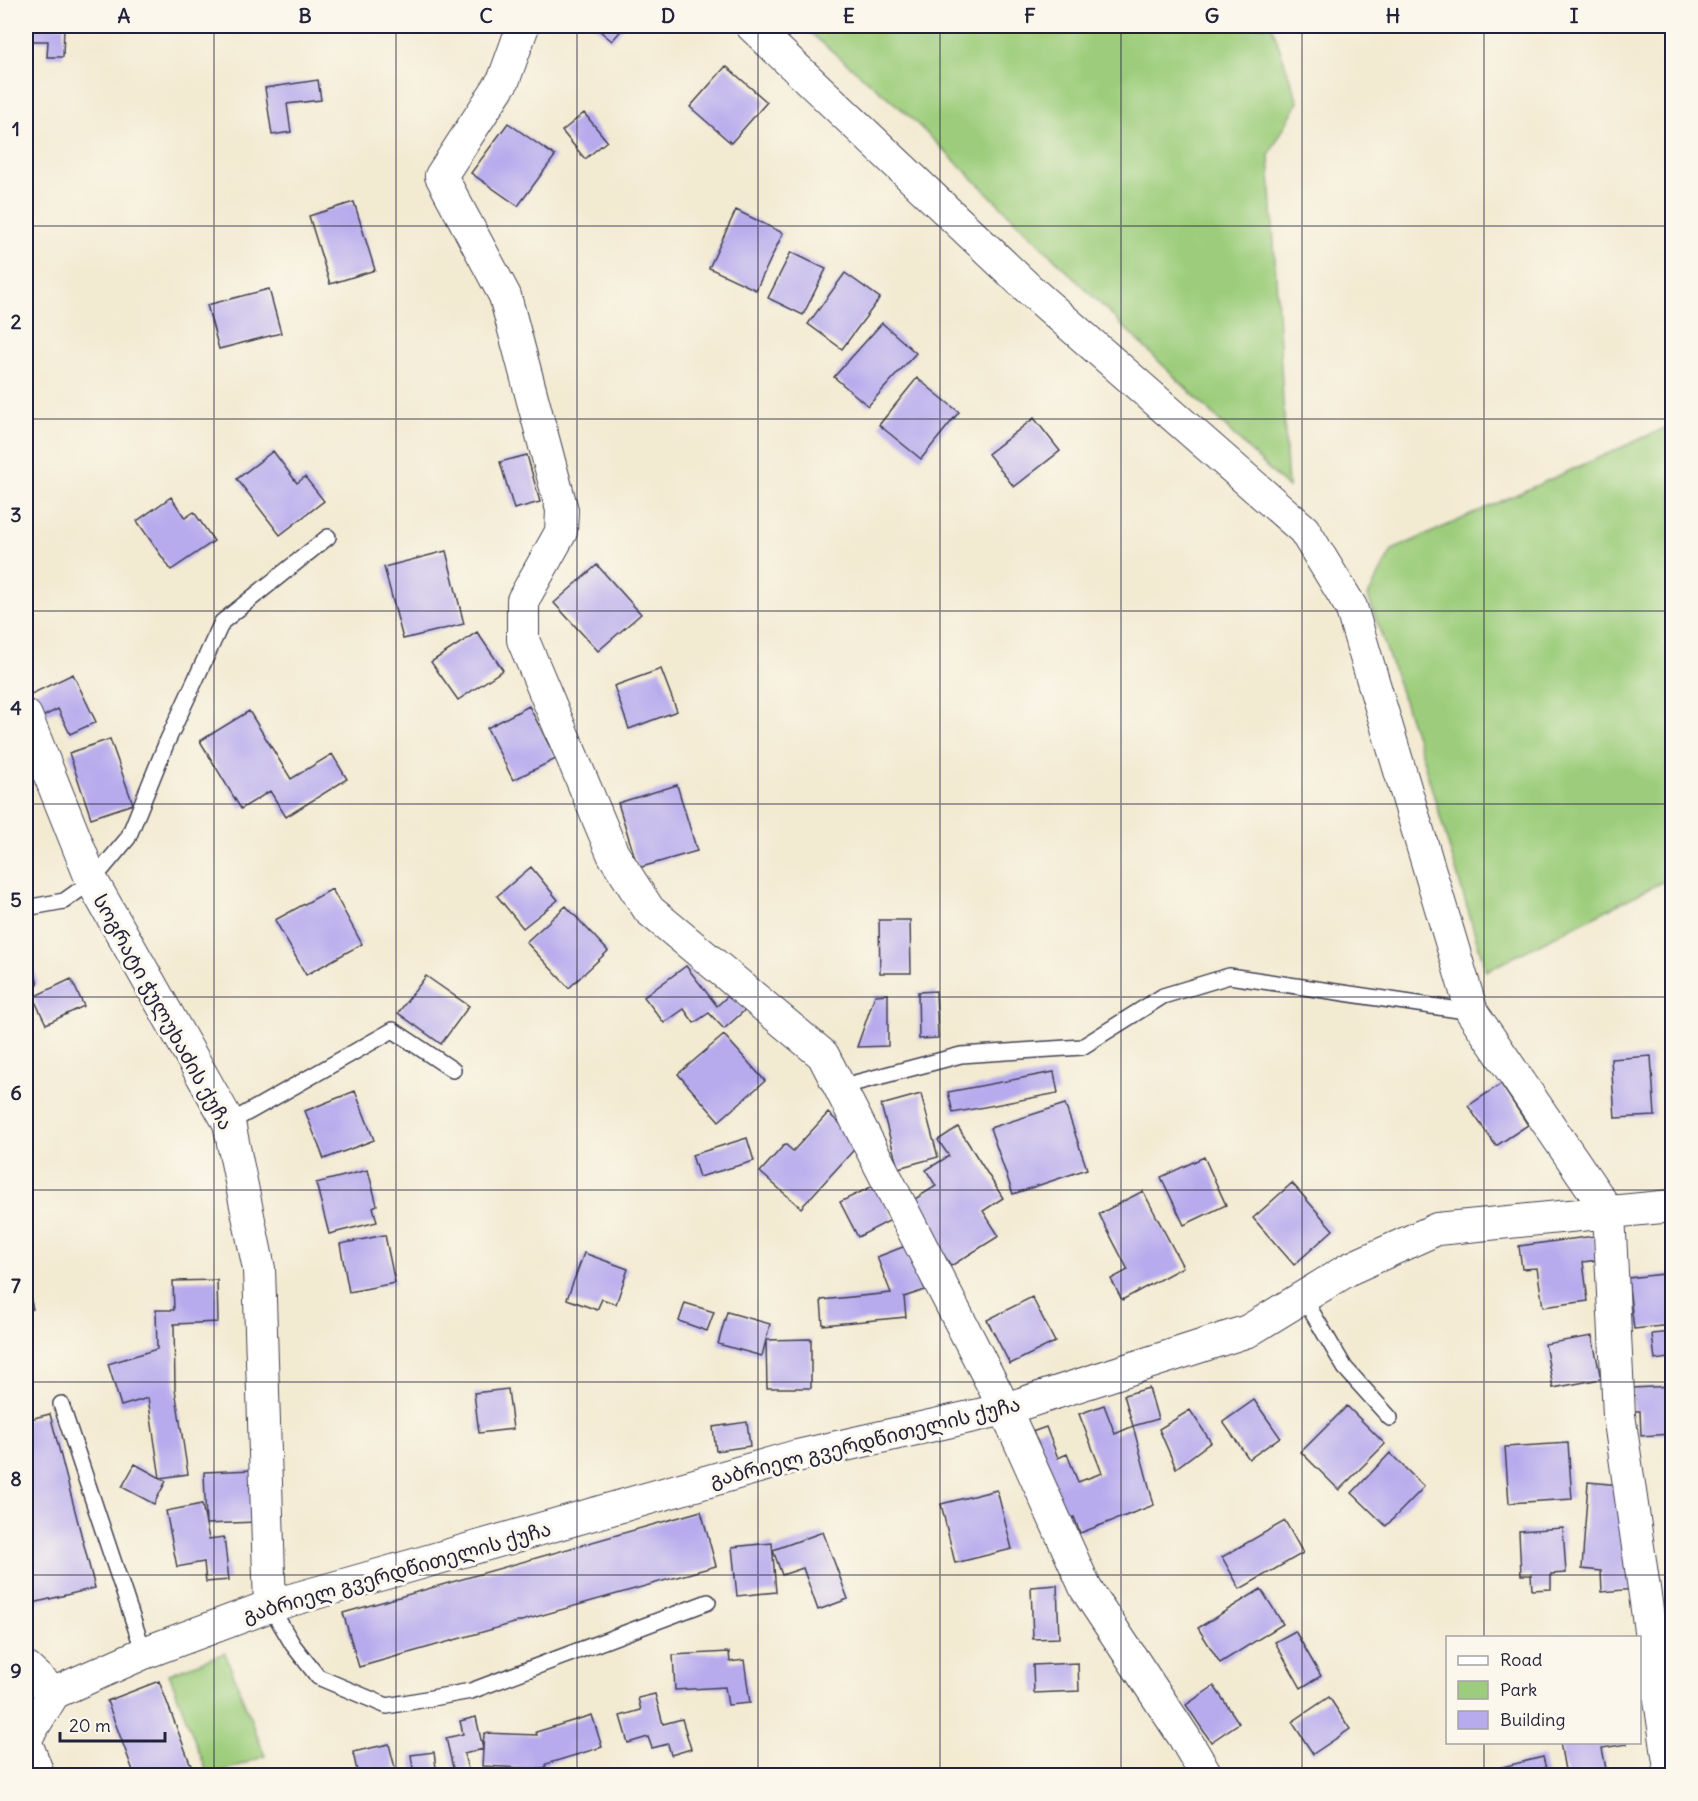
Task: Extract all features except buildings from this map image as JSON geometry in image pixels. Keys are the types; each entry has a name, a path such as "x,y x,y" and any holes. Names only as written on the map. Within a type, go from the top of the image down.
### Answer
{"street":[{"path":"523,26 504,79 441,176 505,296 562,510 561,532 523,600 523,640 613,854 649,910 823,1055 1005,1409 1086,1589 1184,1737 1207,1776"},
{"path":"752,26 1031,291 1304,530 1351,607 1472,1012 1609,1213 1619,1415 1671,1771"},
{"name":"სოგრატი ჭულუხაძის ქუჩა","path":"26,716 92,881 229,1123 259,1269 270,1606"},
{"name":"გაბრიელ გვერდწითელის ქუჩა","path":"54,1693 144,1653 270,1606 797,1456 1005,1409 1248,1330 1349,1269 1437,1229 1672,1206"},
{"path":"26,1668 54,1693 26,1738"},
{"path":"26,1743 39,1776"}],"lane":[{"path":"26,908 64,900 92,881 128,838 166,744 222,622 328,537"},
{"path":"840,1087 961,1055 1082,1047 1163,996 1229,976 1472,1012"},
{"path":"229,1123 393,1030 453,1070"},
{"path":"1303,1297 1346,1368 1390,1418"},
{"path":"61,1404 144,1653"},
{"path":"270,1606 293,1645 318,1677 387,1706 471,1691 708,1602"}],"green space":[{"path":"802,26 1272,26 1298,102 1269,155 1288,488 905,112"},
{"path":"1672,425 1672,877 1486,971 1416,736 1368,596 1392,550"},
{"path":"225,1653 265,1756 208,1775 169,1674"}]}
